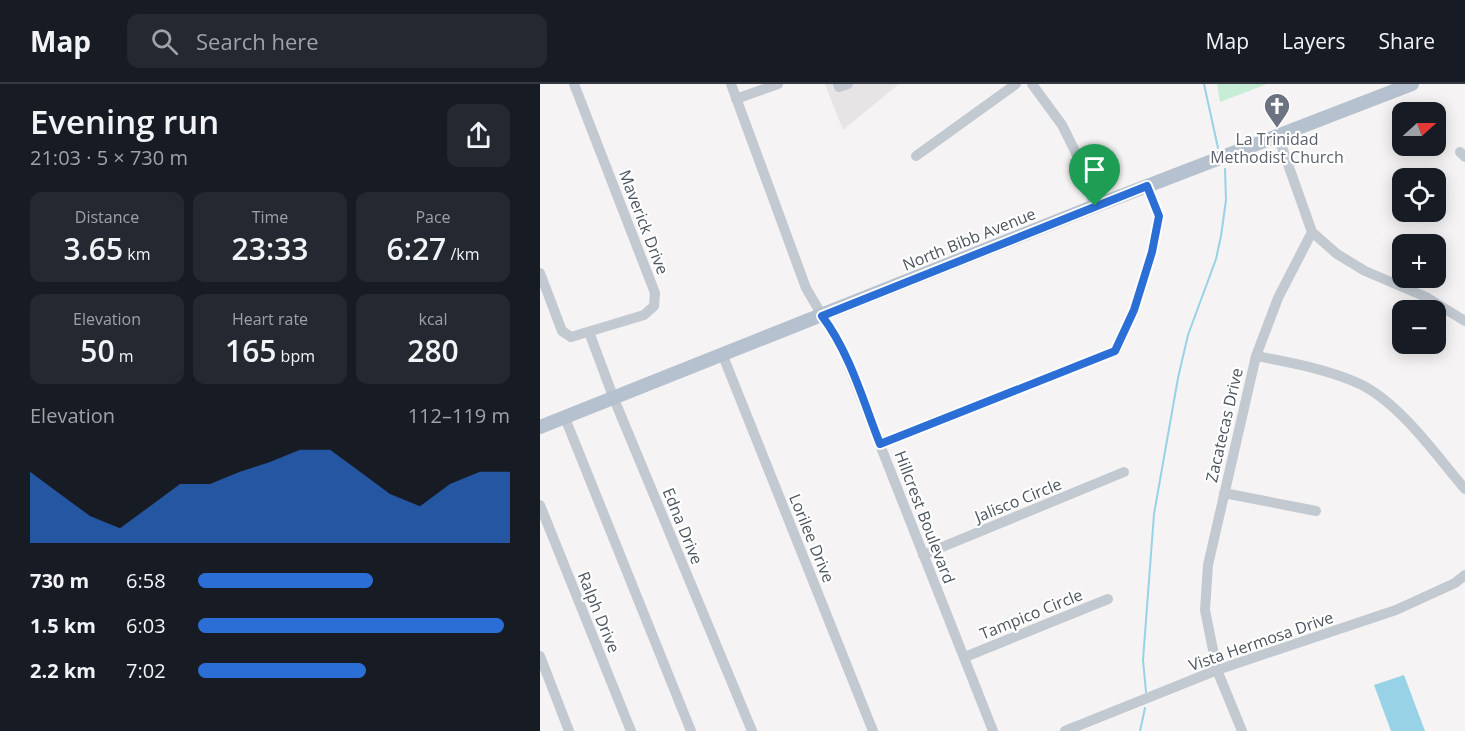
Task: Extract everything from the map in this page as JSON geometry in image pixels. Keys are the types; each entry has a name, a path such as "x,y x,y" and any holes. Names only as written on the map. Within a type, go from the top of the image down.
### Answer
{"main road":[{"name":"North Bibb Avenue","path":"540,427 1095,206 1412,84"}],"street":[{"name":"Maverick Drive","path":"574,84 655,293 654,306 644,315 589,332"},
{"name":"Hillcrest Boulevard","path":"731,84 806,288 843,351 993,731"},
{"path":"736,99 778,84"},
{"path":"838,84 839,87 848,84"},
{"path":"916,156 1016,84"},
{"path":"1032,84 1062,125 1076,153 1095,206"},
{"path":"1278,136 1312,232 1337,254 1365,271 1426,297 1465,321"},
{"path":"880,444 1115,351 1134,310 1152,252 1159,216 1147,186"},
{"name":"Zacatecas Drive","path":"1242,731 1217,670 1205,610 1208,565 1256,356 1278,298 1312,232"},
{"path":"540,273 562,331 571,337 589,332"},
{"name":"Edna Drive","path":"589,332 614,399 752,731"},
{"name":"Lorilee Drive","path":"723,356 873,731"},
{"path":"1256,356 1303,365 1362,386 1399,412 1465,489"},
{"path":"565,418 691,731"},
{"name":"Jalisco Circle","path":"923,555 1124,472"},
{"path":"1224,493 1316,511"},
{"name":"Ralph Drive","path":"540,504 631,731"},
{"name":"Vista Hermosa Drive","path":"1065,731 1217,670 1396,610 1455,584 1465,575"},
{"name":"Tampico Circle","path":"965,657 1108,599"},
{"path":"540,656 569,731"}],"shaded area":[{"path":"825,84 899,84 843,130"}],"green space":[{"path":"1217,84 1267,84 1220,102"}],"water":[{"path":"1404,675 1425,731 1391,731 1374,685"}],"waterway":[{"path":"1204,84 1218,148"},
{"path":"1146,692 1143,660 1154,514 1178,378 1188,335 1216,259 1221,236 1226,200 1225,169"},
{"path":"1140,731 1145,708"}],"place":[{"name":"La Trinidad Methodist Church","path":"1277,129"}],"route":[{"path":"1147,186 1159,216 1152,252 1134,310 1115,351 880,444 843,351 822,316 1095,206 1147,186"}]}
